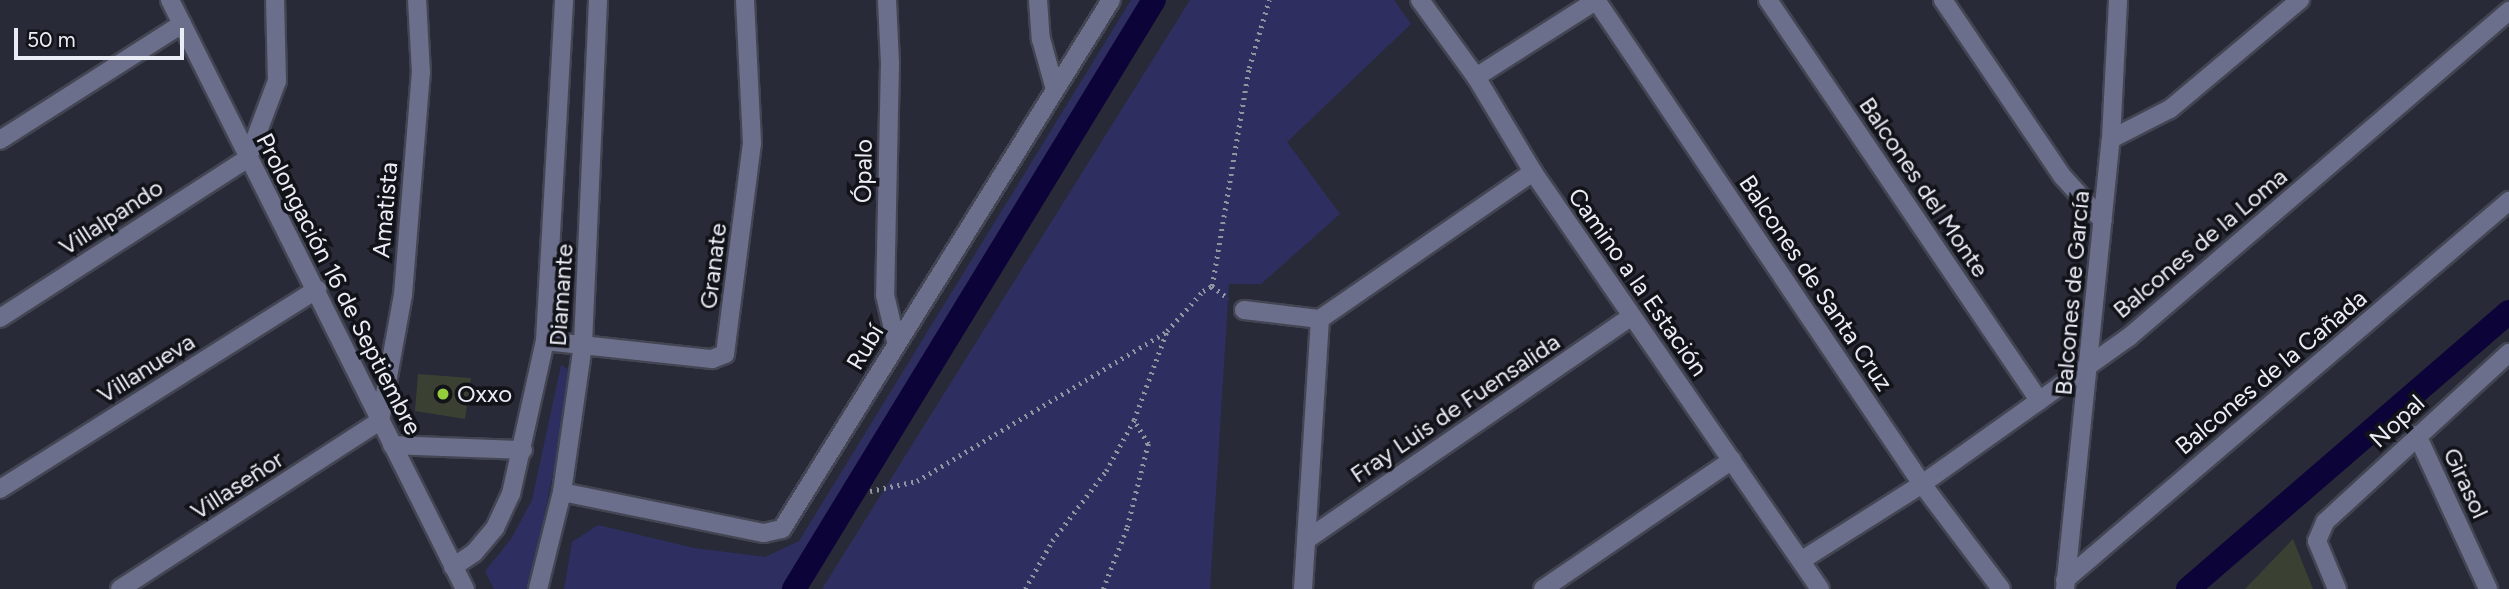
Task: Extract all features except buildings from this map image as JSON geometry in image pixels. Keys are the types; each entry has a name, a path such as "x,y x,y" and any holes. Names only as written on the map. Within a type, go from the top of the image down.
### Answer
{"street":[{"name":"Prolongación 16 de Septiembre","path":"170,0 465,589"},
{"path":"248,158 276,81 275,0"},
{"name":"Amatista","path":"380,421 403,295 421,73 417,0"},
{"name":"Diamante","path":"453,567 474,553 495,528 511,494 523,450 545,341 564,0"},
{"name":"Diamante","path":"538,589 562,492 583,344 597,0"},
{"name":"Granate","path":"545,341 712,359 725,354 751,143 745,0"},
{"name":"Ópalo","path":"887,0 890,63 885,295 896,341"},
{"path":"1038,0 1041,39 1054,86"},
{"name":"Rubí","path":"562,492 764,533 782,529 1054,86 1111,0"},
{"name":"Camino a la Estación","path":"1420,0 1476,77 1533,173 1820,589"},
{"path":"1476,77 1596,0"},
{"name":"Balcones de Santa Cruz","path":"1596,0 1922,484 2001,589"},
{"name":"Balcones del Monte","path":"1768,0 2039,401"},
{"path":"1943,0 2063,177 2103,221"},
{"name":"Balcones de García","path":"2065,584 2090,365 2111,139 2118,0"},
{"path":"2111,139 2171,108 2300,0"},
{"name":"Balcones de la Loma","path":"1802,560 1922,484 2129,337 2509,11"},
{"path":"0,140 181,24"},
{"name":"Villalpando","path":"0,318 248,158"},
{"path":"1244,310 1320,319 1533,173"},
{"name":"Balcones de la Cañada","path":"2065,584 2509,201"},
{"name":"Villanueva","path":"0,489 317,289"},
{"name":"Fray Luis de Fuensalida","path":"1306,540 1631,317"},
{"path":"1303,589 1320,319"},
{"name":"Nopal","path":"2337,589 2317,541 2320,528 2417,435 2509,353"},
{"name":"Villaseñor","path":"120,589 380,421"},
{"name":"Girasol","path":"2417,435 2488,589"},
{"path":"392,445 523,450"},
{"path":"1543,589 1732,460"}],"path":[{"path":"870,491 917,481 1167,331 1212,286 1249,68 1269,0"},
{"path":"1212,286 1244,310"},
{"path":"1025,589 1052,541 1106,471 1134,420 1167,331"},
{"path":"1103,589 1127,527 1148,444 1134,420"}],"shaded area":[{"path":"1131,0 1146,0 781,589 564,589 572,542 598,525 694,548 765,557 799,541"},
{"path":"1190,0 1394,0 1411,24 1287,142 1340,214 1261,284 1229,284 1210,589 822,589"},
{"path":"561,365 574,373 529,589 494,589 485,571 511,539 532,500"}],"waterway":[{"path":"794,589 1154,0"},
{"path":"2188,589 2509,312"}],"place":[{"name":"Oxxo","path":"443,394"}]}
